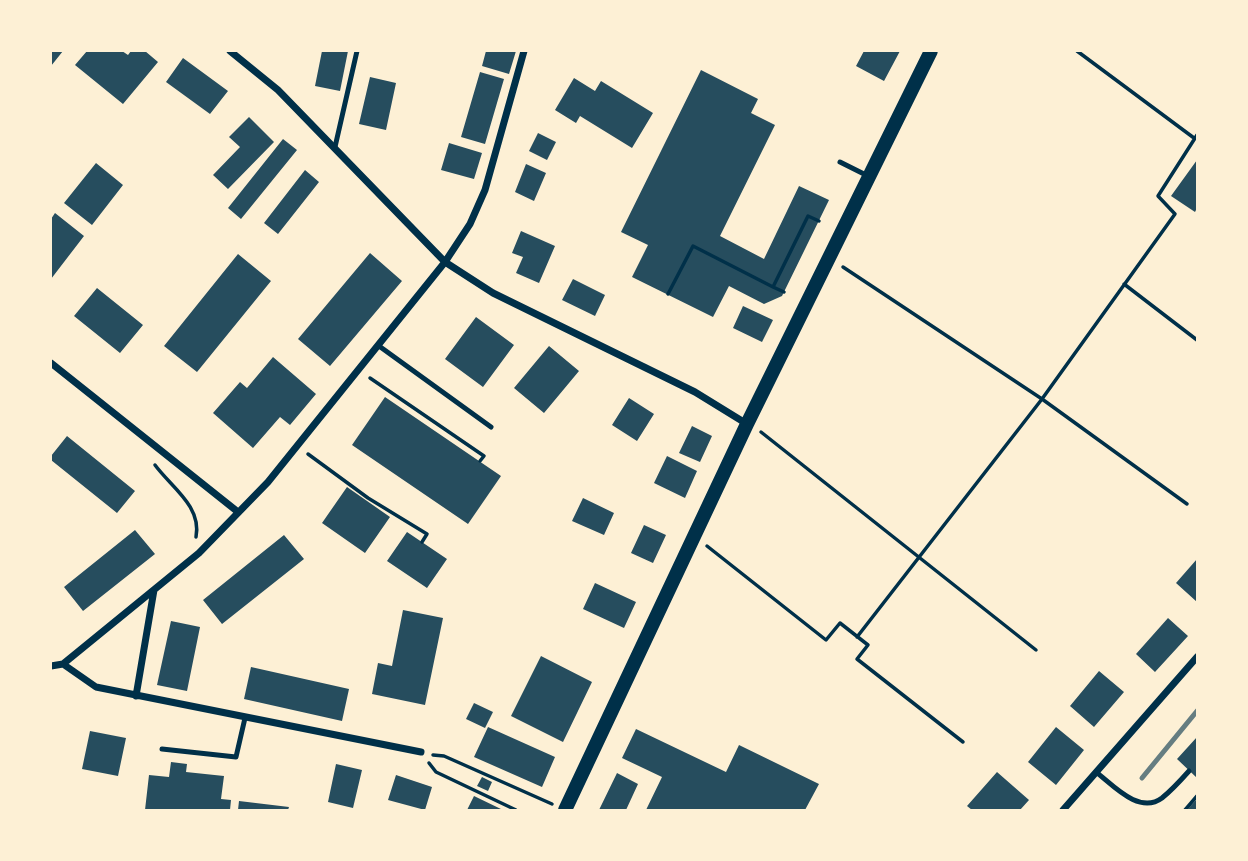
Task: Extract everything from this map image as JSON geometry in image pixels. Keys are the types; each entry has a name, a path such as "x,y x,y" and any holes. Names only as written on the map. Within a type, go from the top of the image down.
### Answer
{"main road":[{"path":"565,810 747,424 931,51"}],"street":[{"path":"230,51 278,90 445,262 493,293 695,392 747,424"},
{"path":"51,666 64,664 199,553 268,482 445,262 470,224 485,190 524,51"},
{"path":"51,363 238,512"},
{"path":"136,696 154,589"},
{"path":"1063,810 1197,657"},
{"path":"64,664 96,687 421,752"}],"lane":[{"path":"335,147 357,51"},
{"path":"841,162 868,176"},
{"path":"379,346 491,427"},
{"path":"162,749 236,757 245,718"},
{"path":"1096,772 1134,802 1152,802 1160,799 1189,771"}],"path":[{"path":"857,637 1042,399 1175,214 1158,196 1196,137 1077,51"},
{"path":"773,287 808,216 819,221"},
{"path":"668,295 693,246 784,292"},
{"path":"829,259 1042,399 1187,505"},
{"path":"1124,284 1197,340"},
{"path":"359,371 484,456 480,461"},
{"path":"401,408 405,402"},
{"path":"747,424 765,434 1036,650"},
{"path":"442,436 447,430"},
{"path":"298,446 367,499 428,534 422,542"},
{"path":"152,460 191,508 197,520 196,538"},
{"path":"694,536 827,640 840,623 868,645 857,659 963,742"},
{"path":"421,752 436,772 516,810"},
{"path":"444,756 537,797"},
{"path":"1185,810 1197,796"}],"building":[{"path":"51,51 63,51 51,66"},
{"path":"87,51 122,51 128,55 131,51 145,51 158,62 123,104 75,65"},
{"path":"322,51 348,51 340,91 315,86"},
{"path":"486,51 516,51 509,74 482,66"},
{"path":"864,51 900,51 884,81 856,66"},
{"path":"183,58 228,91 210,114 166,82"},
{"path":"701,70 758,99 751,113 775,125 720,236 764,259 799,186 829,200 782,296 764,304 729,286 713,317 632,277 648,245 621,232"},
{"path":"480,72 504,79 485,144 461,137"},
{"path":"370,77 396,83 386,130 359,124"},
{"path":"574,78 595,91 601,81 653,113 632,148 580,116 576,123 555,110"},
{"path":"249,117 274,142 228,189 213,175 240,147 229,137"},
{"path":"538,133 556,142 547,160 529,151"},
{"path":"283,139 297,150 241,219 228,208"},
{"path":"449,143 482,153 474,179 441,170"},
{"path":"1197,160 1197,208 1195,212 1171,196"},
{"path":"96,163 123,185 92,225 64,203"},
{"path":"526,164 546,173 534,201 515,192"},
{"path":"305,170 319,182 278,234 264,223"},
{"path":"55,213 84,236 51,279 51,219"},
{"path":"521,231 555,246 539,283 516,273 523,257 512,253"},
{"path":"370,253 402,281 330,366 298,339"},
{"path":"238,254 271,281 197,372 164,346"},
{"path":"573,279 605,295 595,316 562,300"},
{"path":"97,288 143,325 120,353 74,316"},
{"path":"743,306 773,320 762,342 733,328"},
{"path":"476,317 514,345 483,387 445,359"},
{"path":"549,346 579,371 544,413 514,388"},
{"path":"273,357 316,394 290,425 280,417 253,448 213,413 240,382 247,388"},
{"path":"385,397 501,476 468,524 352,445"},
{"path":"629,398 654,414 637,441 612,425"},
{"path":"692,426 712,436 700,462 679,453"},
{"path":"67,436 135,491 117,513 51,460 51,456"},
{"path":"667,456 697,471 685,498 654,483"},
{"path":"347,487 390,517 365,553 322,523"},
{"path":"583,498 614,513 604,535 572,521"},
{"path":"644,525 666,535 653,563 631,553"},
{"path":"135,530 155,554 83,611 64,587"},
{"path":"407,532 447,559 427,588 387,561"},
{"path":"284,535 304,559 222,624 203,600"},
{"path":"1197,559 1197,602 1176,583"},
{"path":"595,583 636,602 624,628 583,609"},
{"path":"403,610 443,618 425,705 372,694 378,663 392,666"},
{"path":"1168,618 1188,636 1155,672 1136,654"},
{"path":"171,621 200,627 187,691 157,685"},
{"path":"541,656 592,682 563,742 511,716"},
{"path":"251,667 349,689 342,721 244,699"},
{"path":"1099,671 1124,692 1094,727 1070,706"},
{"path":"474,703 493,712 485,728 466,719"},
{"path":"488,727 555,757 542,787 474,757"},
{"path":"1056,727 1084,750 1056,785 1028,762"},
{"path":"636,729 726,772 739,745 819,784 805,810 646,810 662,777 622,758"},
{"path":"90,731 126,738 118,776 82,769"},
{"path":"1197,737 1197,778 1177,759"},
{"path":"171,762 187,764 186,772 224,776 221,799 231,800 230,810 145,810 149,775 169,777"},
{"path":"336,764 362,770 353,808 328,802"},
{"path":"997,772 1029,800 1020,810 972,810 967,806"},
{"path":"617,773 638,784 626,810 599,810"},
{"path":"396,775 432,787 425,810 388,800"},
{"path":"482,777 492,782 488,791 477,786"},
{"path":"474,796 503,810 467,810"},
{"path":"1197,799 1197,810 1187,810"},
{"path":"239,801 289,807 288,810 238,810"}],"railway":[{"path":"1142,778 1197,711"}]}
